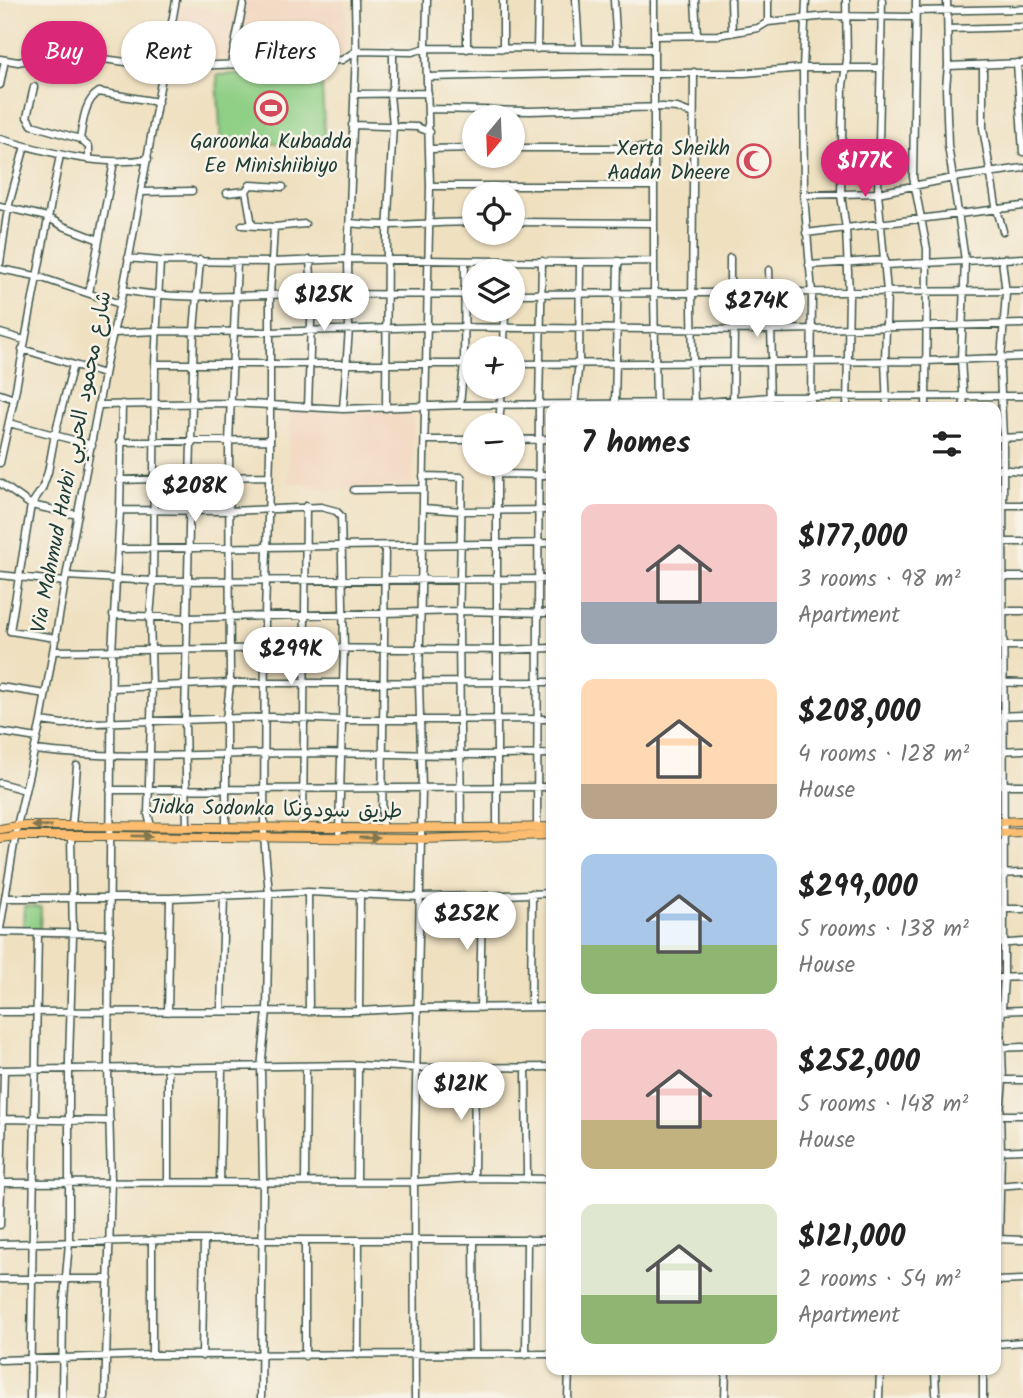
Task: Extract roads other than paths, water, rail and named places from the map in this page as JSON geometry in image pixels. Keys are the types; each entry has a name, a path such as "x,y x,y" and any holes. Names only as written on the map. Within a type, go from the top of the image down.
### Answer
{"main road":[{"path":"1001,822 1023,821"},
{"name":"Jidka Sodonka طريق سودونكا","path":"0,838 17,831 111,825 382,829 546,827"},
{"name":"Jidka Sodonka طريق سودونكا","path":"0,829 71,836 421,839 546,835"},
{"path":"1001,832 1023,832"}],"street":[{"name":"Via Mahmud Harbi شارع محمود الحربي","path":"172,21 176,0"},
{"path":"240,21 244,0"},
{"path":"343,409 349,329 348,259 356,51 355,0"},
{"path":"415,1398 414,1182 422,789 419,683 430,186 427,0"},
{"path":"467,0 467,49"},
{"path":"503,0 503,49"},
{"path":"537,0 537,49"},
{"path":"576,0 579,49"},
{"path":"614,0 617,49"},
{"path":"654,0 653,223 656,402"},
{"path":"695,0 697,35"},
{"path":"731,0 732,33"},
{"path":"768,0 768,22"},
{"path":"806,0 803,68 804,195 812,293 811,402"},
{"path":"846,0 847,60 844,67 841,195 846,229 849,293 846,402"},
{"path":"882,0 878,193 887,292 887,402"},
{"path":"916,0 914,186 923,225 927,264 926,402"},
{"path":"947,0 948,145 965,260 961,359 964,402"},
{"path":"1012,0 1012,9"},
{"path":"655,36 732,33 758,28 768,22 806,18 915,14 983,6 1023,9"},
{"path":"949,29 1023,27"},
{"path":"340,60 356,51 412,52 426,48 654,49"},
{"path":"386,408 387,260 393,125 390,94 393,84 393,51"},
{"path":"0,85 2,59 18,62 75,56 121,62"},
{"path":"948,66 1020,63 1023,152"},
{"path":"983,65 983,128 1003,231"},
{"path":"427,77 744,73 803,68 881,68"},
{"path":"694,72 694,402"},
{"name":"Via Mahmud Harbi شارع محمود الحربي","path":"0,931 161,84"},
{"path":"34,87 27,117 32,125 79,139 89,147 89,158"},
{"path":"79,139 88,104 99,92 158,102"},
{"path":"354,94 428,93"},
{"path":"429,109 530,111 677,108 693,114"},
{"path":"352,125 417,127 430,132"},
{"path":"0,139 60,155 114,162 148,159"},
{"path":"0,263 8,208 25,146"},
{"path":"430,149 462,148"},
{"path":"525,148 654,148"},
{"path":"0,460 15,399 22,349 60,155"},
{"path":"89,293 114,162"},
{"path":"804,195 878,193 1023,168"},
{"path":"252,225 246,191 250,185 283,187"},
{"path":"430,186 654,186"},
{"path":"141,192 192,191"},
{"path":"227,193 246,191"},
{"path":"0,206 47,217 99,240"},
{"path":"806,233 1023,206"},
{"path":"349,223 418,225 428,222 462,222"},
{"path":"525,222 653,223"},
{"path":"242,226 304,224"},
{"path":"261,1398 261,1068 267,1011 269,894 264,837 265,615 270,440 268,364 274,227"},
{"path":"128,258 237,262 348,259 462,261"},
{"path":"730,258 734,329 733,399"},
{"path":"809,265 848,261 927,264 1023,258"},
{"path":"189,836 186,825 185,720 194,331 200,260"},
{"path":"308,407 312,294 310,260"},
{"path":"1001,402 1006,293 1002,260"},
{"path":"151,826 148,814 152,687 150,617 160,261"},
{"path":"525,261 654,261"},
{"path":"537,827 538,475 542,261"},
{"path":"615,402 618,261"},
{"path":"226,826 229,442 237,262"},
{"path":"574,402 579,362 580,262"},
{"path":"0,269 36,276 120,304"},
{"path":"769,270 772,359 769,362 770,402"},
{"path":"123,290 158,297 462,295"},
{"path":"525,294 1023,291"},
{"path":"463,322 463,336"},
{"path":"504,322 504,336"},
{"path":"114,333 426,327 770,330 1023,324"},
{"path":"0,333 24,340"},
{"path":"22,349 104,374"},
{"path":"525,364 926,361 1023,357"},
{"path":"155,365 462,363"},
{"path":"10,631 31,505 45,480 73,365"},
{"path":"460,405 462,384"},
{"path":"0,394 15,399"},
{"path":"716,402 770,397 1023,396"},
{"path":"500,413 501,399"},
{"path":"100,405 230,403 343,409 546,404"},
{"path":"105,1398 111,1181 108,1068 112,652 120,510 122,404"},
{"path":"9,423 92,444"},
{"path":"1001,438 1023,437"},
{"path":"525,440 546,439"},
{"path":"120,442 270,440"},
{"path":"425,440 462,440"},
{"path":"1001,469 1023,471"},
{"path":"525,475 546,475"},
{"path":"119,480 268,476"},
{"path":"423,476 461,477 461,828"},
{"path":"496,476 497,828"},
{"path":"0,483 31,505 78,515"},
{"path":"354,490 422,489"},
{"path":"1001,505 1023,505"},
{"path":"120,510 228,511 306,506 327,507 336,510 341,516 344,649 338,838"},
{"path":"303,828 306,506"},
{"path":"423,508 462,511 546,510"},
{"path":"1001,542 1023,542"},
{"path":"118,549 153,546 268,548 546,543"},
{"path":"382,829 385,546"},
{"path":"0,575 18,578 153,581 305,578 546,579"},
{"path":"1001,577 1023,577"},
{"path":"1001,586 1004,611 1001,637"},
{"path":"113,615 187,618 460,611 546,613"},
{"path":"1004,611 1023,611"},
{"path":"0,630 56,638"},
{"path":"1001,646 1023,646"},
{"path":"53,651 546,648"},
{"path":"112,688 186,687 229,683 304,685 546,682"},
{"path":"1001,682 1023,683"},
{"path":"0,687 46,694"},
{"path":"1001,716 1023,715"},
{"path":"41,721 63,724 265,718 546,719"},
{"path":"1001,725 1004,751 1001,771"},
{"path":"0,733 37,738"},
{"path":"35,750 74,755 150,756 303,753 546,754"},
{"path":"1004,751 1023,750"},
{"path":"72,826 77,766"},
{"path":"0,783 25,790"},
{"path":"1001,785 1023,785"},
{"path":"110,790 546,787"},
{"path":"62,1398 69,1242 73,935 71,836"},
{"path":"1001,874 1023,873"},
{"path":"5,898 170,898 308,892 419,897 546,893"},
{"path":"308,892 309,1012"},
{"path":"531,893 531,1007"},
{"path":"359,1011 360,894"},
{"path":"221,1011 225,895"},
{"path":"480,1008 482,896"},
{"path":"168,1012 170,898"},
{"path":"1001,909 1023,908"},
{"path":"0,931 110,934"},
{"path":"30,1398 38,933"},
{"path":"1001,944 1023,942"},
{"path":"1001,952 1004,978 1001,998"},
{"path":"1004,978 1023,977"},
{"path":"0,1012 309,1012 546,1007"},
{"path":"1001,1011 1023,1010"},
{"path":"1001,1048 1023,1047"},
{"path":"357,1182 358,1065"},
{"path":"0,1225 2,1070 358,1065 417,1068 546,1067"},
{"path":"305,1182 306,1066"},
{"path":"474,1178 475,1066"},
{"path":"168,1067 168,1182"},
{"path":"526,1067 527,1179"},
{"path":"220,1182 222,1068"},
{"path":"1001,1080 1023,1080"},
{"path":"1001,1115 1023,1115"},
{"path":"2,1119 110,1121"},
{"path":"1001,1151 1023,1150"},
{"path":"0,1183 414,1182 474,1178 546,1180"},
{"path":"1001,1186 1023,1184"},
{"path":"0,1244 262,1239 546,1240"},
{"path":"526,1355 527,1239"},
{"path":"1001,1239 1023,1240"},
{"path":"152,1240 152,1355"},
{"path":"202,1356 204,1240"},
{"path":"305,1240 305,1356"},
{"path":"474,1240 475,1354"},
{"path":"358,1355 359,1241"},
{"path":"0,1279 109,1279"},
{"path":"1001,1281 1023,1280"},
{"path":"1001,1344 1023,1342"},
{"path":"0,1360 152,1355 546,1354"},
{"path":"568,1398 569,1375"},
{"path":"725,1398 726,1375"},
{"path":"879,1398 880,1375"},
{"path":"936,1375 938,1398"},
{"path":"983,1375 983,1398"}],"place":[{"name":"Garoonka Kubadda Ee Minishiibiyo","path":"271,108"},
{"name":"Xerta Sheikh Aadan Dheere","path":"754,161"}]}
